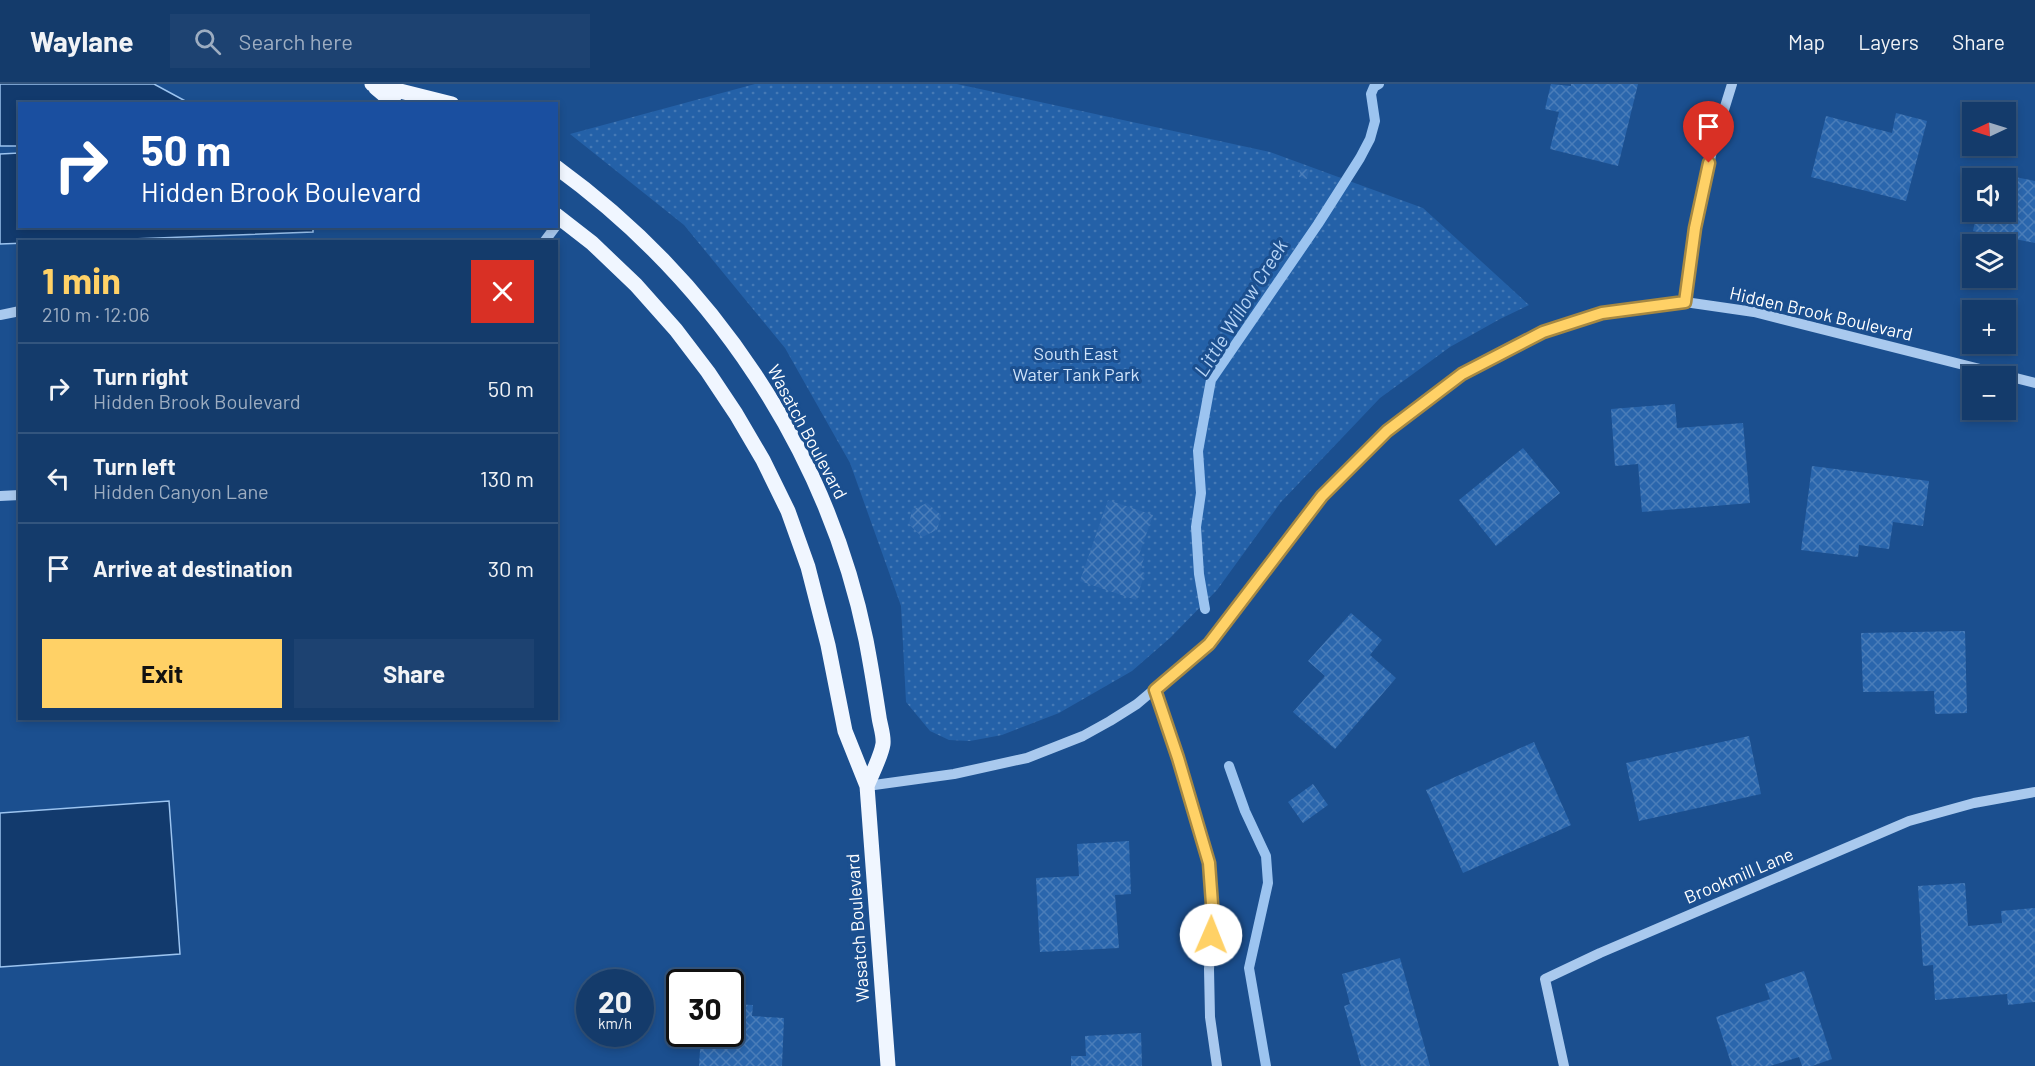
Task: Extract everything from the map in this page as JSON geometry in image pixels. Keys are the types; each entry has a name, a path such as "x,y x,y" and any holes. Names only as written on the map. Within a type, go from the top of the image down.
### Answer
{"main road":[{"path":"372,84 393,102"},
{"path":"372,84 444,102"},
{"name":"Wasatch Boulevard","path":"558,169 614,213 693,292 730,337 761,382 811,474 848,569 870,662 883,743 867,786"},
{"name":"Wasatch Boulevard","path":"558,222 592,243 636,285 676,330 736,414 763,460 788,511 808,567 828,645 844,732 867,786 888,1066"}],"street":[{"path":"1685,302 1695,228 1714,142 1732,84"},
{"name":"Hidden Brook Boulevard","path":"867,786 991,768 1083,736 1110,722 1155,690 1209,644 1322,496 1387,431 1462,374 1543,332 1602,313 1685,302 1754,312 2035,382"},
{"path":"0,315 18,311"},
{"path":"0,496 18,495"},
{"path":"1155,690 1209,863 1213,918 1209,969 1210,1017 1216,1066"},
{"name":"Brookmill Lane","path":"1564,1066 1545,979 1600,953 1909,822 1974,803 2035,792"}],"green space":[{"name":"South East Water Tank Park","path":"755,84 957,84 1270,152 1423,208 1529,305 1450,347 1380,398 1281,502 1217,590 1170,638 1132,671 1059,713 1002,735 970,741 949,740 930,731 906,702 901,606 850,463 785,348 684,225 570,134"}],"shaded area":[{"path":"0,84 154,84 187,102 18,102 18,146 0,146"},
{"path":"18,153 18,228 313,228 313,232 104,240 18,240 18,243 0,244 0,154"},
{"path":"169,801 180,954 0,967 0,813"}],"building":[{"path":"1551,84 1571,86 1571,84 1638,84 1618,166 1550,149 1559,112 1545,109"},
{"path":"1896,113 1927,121 1906,201 1811,177 1826,116 1892,133"},
{"path":"1301,168 1309,170 1307,179 1299,177"},
{"path":"2016,177 2035,181 2035,243 2016,239 2016,234 1988,234 1973,231 1975,222 2016,222"},
{"path":"1675,404 1677,428 1743,423 1750,503 1642,512 1638,464 1615,466 1611,409"},
{"path":"1523,448 1560,493 1496,546 1459,500"},
{"path":"1812,466 1929,481 1923,526 1893,522 1889,549 1859,545 1858,557 1801,550"},
{"path":"1108,500 1153,515 1139,555 1144,558 1140,571 1145,573 1136,600 1080,581"},
{"path":"927,503 941,515 937,530 922,537 909,524 912,510"},
{"path":"1351,613 1382,640 1370,655 1396,678 1335,749 1293,712 1325,676 1308,661"},
{"path":"1965,631 1967,713 1935,714 1934,691 1863,692 1861,633"},
{"path":"1749,736 1761,794 1639,821 1626,763"},
{"path":"1534,742 1571,825 1463,873 1426,790"},
{"path":"1313,784 1328,805 1303,823 1288,802"},
{"path":"1129,841 1131,894 1115,895 1119,948 1040,952 1036,878 1079,876 1077,844"},
{"path":"1965,883 1968,926 2002,923 2001,911 2035,908 2035,1002 2008,1005 2007,994 1935,1000 1933,965 1923,966 1918,886"},
{"path":"1400,958 1430,1066 1361,1066 1344,1006 1350,1004 1342,974"},
{"path":"1804,971 1832,1059 1812,1066 1802,1066 1799,1057 1770,1066 1732,1066 1716,1017 1770,999 1765,984"},
{"path":"744,1005 753,1005 752,1016 784,1018 782,1066 699,1066 700,1047 744,1047"},
{"path":"1141,1033 1142,1066 1071,1066 1071,1056 1086,1056 1085,1036"}],"waterway":[{"name":"Little Willow Creek","path":"1205,609 1199,574 1196,527 1201,493 1198,451 1211,380 1318,224 1360,158 1370,139 1375,121 1371,94 1374,87 1379,84"},
{"name":"Little Willow Creek","path":"1229,766 1245,811 1266,856 1268,883 1249,968 1266,1066"}],"route":[{"path":"1211,935 1213,918 1209,863 1155,690 1209,644 1322,496 1387,431 1462,374 1543,332 1602,313 1685,302 1695,228 1709,163"}]}
